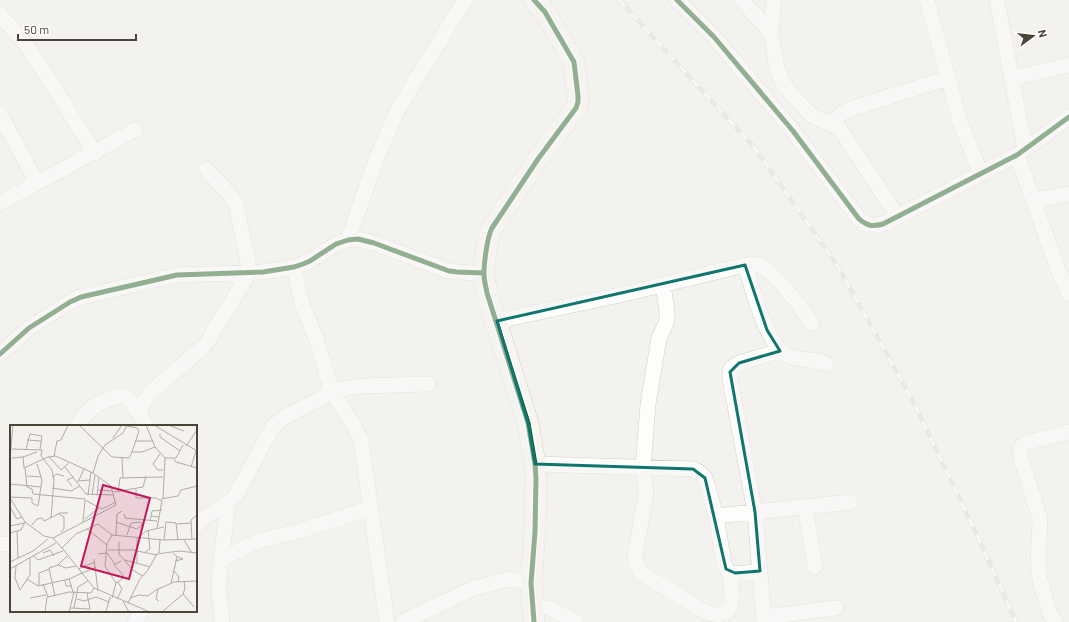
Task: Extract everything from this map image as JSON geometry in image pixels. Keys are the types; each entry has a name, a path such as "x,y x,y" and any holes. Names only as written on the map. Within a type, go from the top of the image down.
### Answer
{"street":[{"path":"348,240 376,160 399,107 465,0"},
{"path":"534,0 549,18 574,62 578,102 576,108 538,160 492,228 488,240 484,273 487,293 528,423 535,464 535,524 531,583 534,614 549,608 576,622"},
{"path":"677,0 711,33 793,131 859,219 867,225 874,226 883,224 981,174 1021,152 1069,117"},
{"path":"742,0 771,33"},
{"path":"774,0 771,33 776,68 781,80 811,115 838,127 844,134 898,217"},
{"path":"927,0 960,122 981,174"},
{"path":"997,0 1012,78 1021,152 1033,200 1060,275 1069,294"},
{"path":"0,14 31,51 95,153"},
{"path":"1012,78 1069,65"},
{"path":"832,124 842,113 850,108 948,78"},
{"path":"0,114 37,183"},
{"path":"0,203 95,153 135,130"},
{"path":"138,412 149,394 204,346 250,272 236,204 230,195 206,169"},
{"path":"1033,200 1069,194"},
{"path":"0,354 29,328 70,302 81,297 176,276 263,272 294,267 303,264 336,244 348,240 358,239 374,243 450,271 484,273"},
{"path":"497,321 620,296 745,265 757,265 765,268 778,280 812,323"},
{"path":"745,265 767,330 780,351 788,356 816,360 826,364"},
{"path":"294,267 302,304 316,338 332,392 337,402 354,426 361,441 387,622"},
{"path":"662,285 667,311 667,321 659,338 648,404 643,468 646,494 635,555 636,564 640,572 706,613 716,616 730,608 732,601 730,572"},
{"path":"780,351 739,363 731,368 730,372 755,512 764,619 836,608"},
{"path":"197,526 204,518 228,503 236,495 272,428 282,419 332,392 346,388 362,386 428,384"},
{"path":"78,425 82,418 95,405 102,401 119,396 126,396 130,400 146,425"},
{"path":"1055,622 1049,611 1040,580 1038,566 1040,519 1020,455 1021,447 1025,443 1069,432"},
{"path":"535,464 693,469 699,472 704,478 716,516 726,569 734,573 760,571"},
{"path":"716,516 850,502"},
{"path":"222,622 219,590 221,559 228,503"},
{"path":"806,507 815,567"},
{"path":"221,559 258,541 299,531 371,508"},
{"path":"403,622 471,589 509,579 531,583"},
{"path":"135,622 140,612"}],"highlighted area":[{"path":"745,265 767,330 780,351 739,363 730,372 755,512 760,571 735,573 726,569 705,478 693,469 535,464 528,423 497,321"}],"railway":[{"path":"619,0 754,147 837,265 914,403 982,546 1016,622"}],"cycle path":[{"path":"534,0 545,12 574,62 578,102 576,108 538,159 492,228 486,251 484,274 487,293 528,423 535,464 535,532 531,583 534,622"},
{"path":"677,0 714,37 793,131 859,219 870,225 883,224 1017,155 1069,117"},
{"path":"0,354 29,328 70,302 81,297 177,275 263,272 294,267 310,261 336,244 348,240 358,239 374,243 449,271 484,273"}]}
